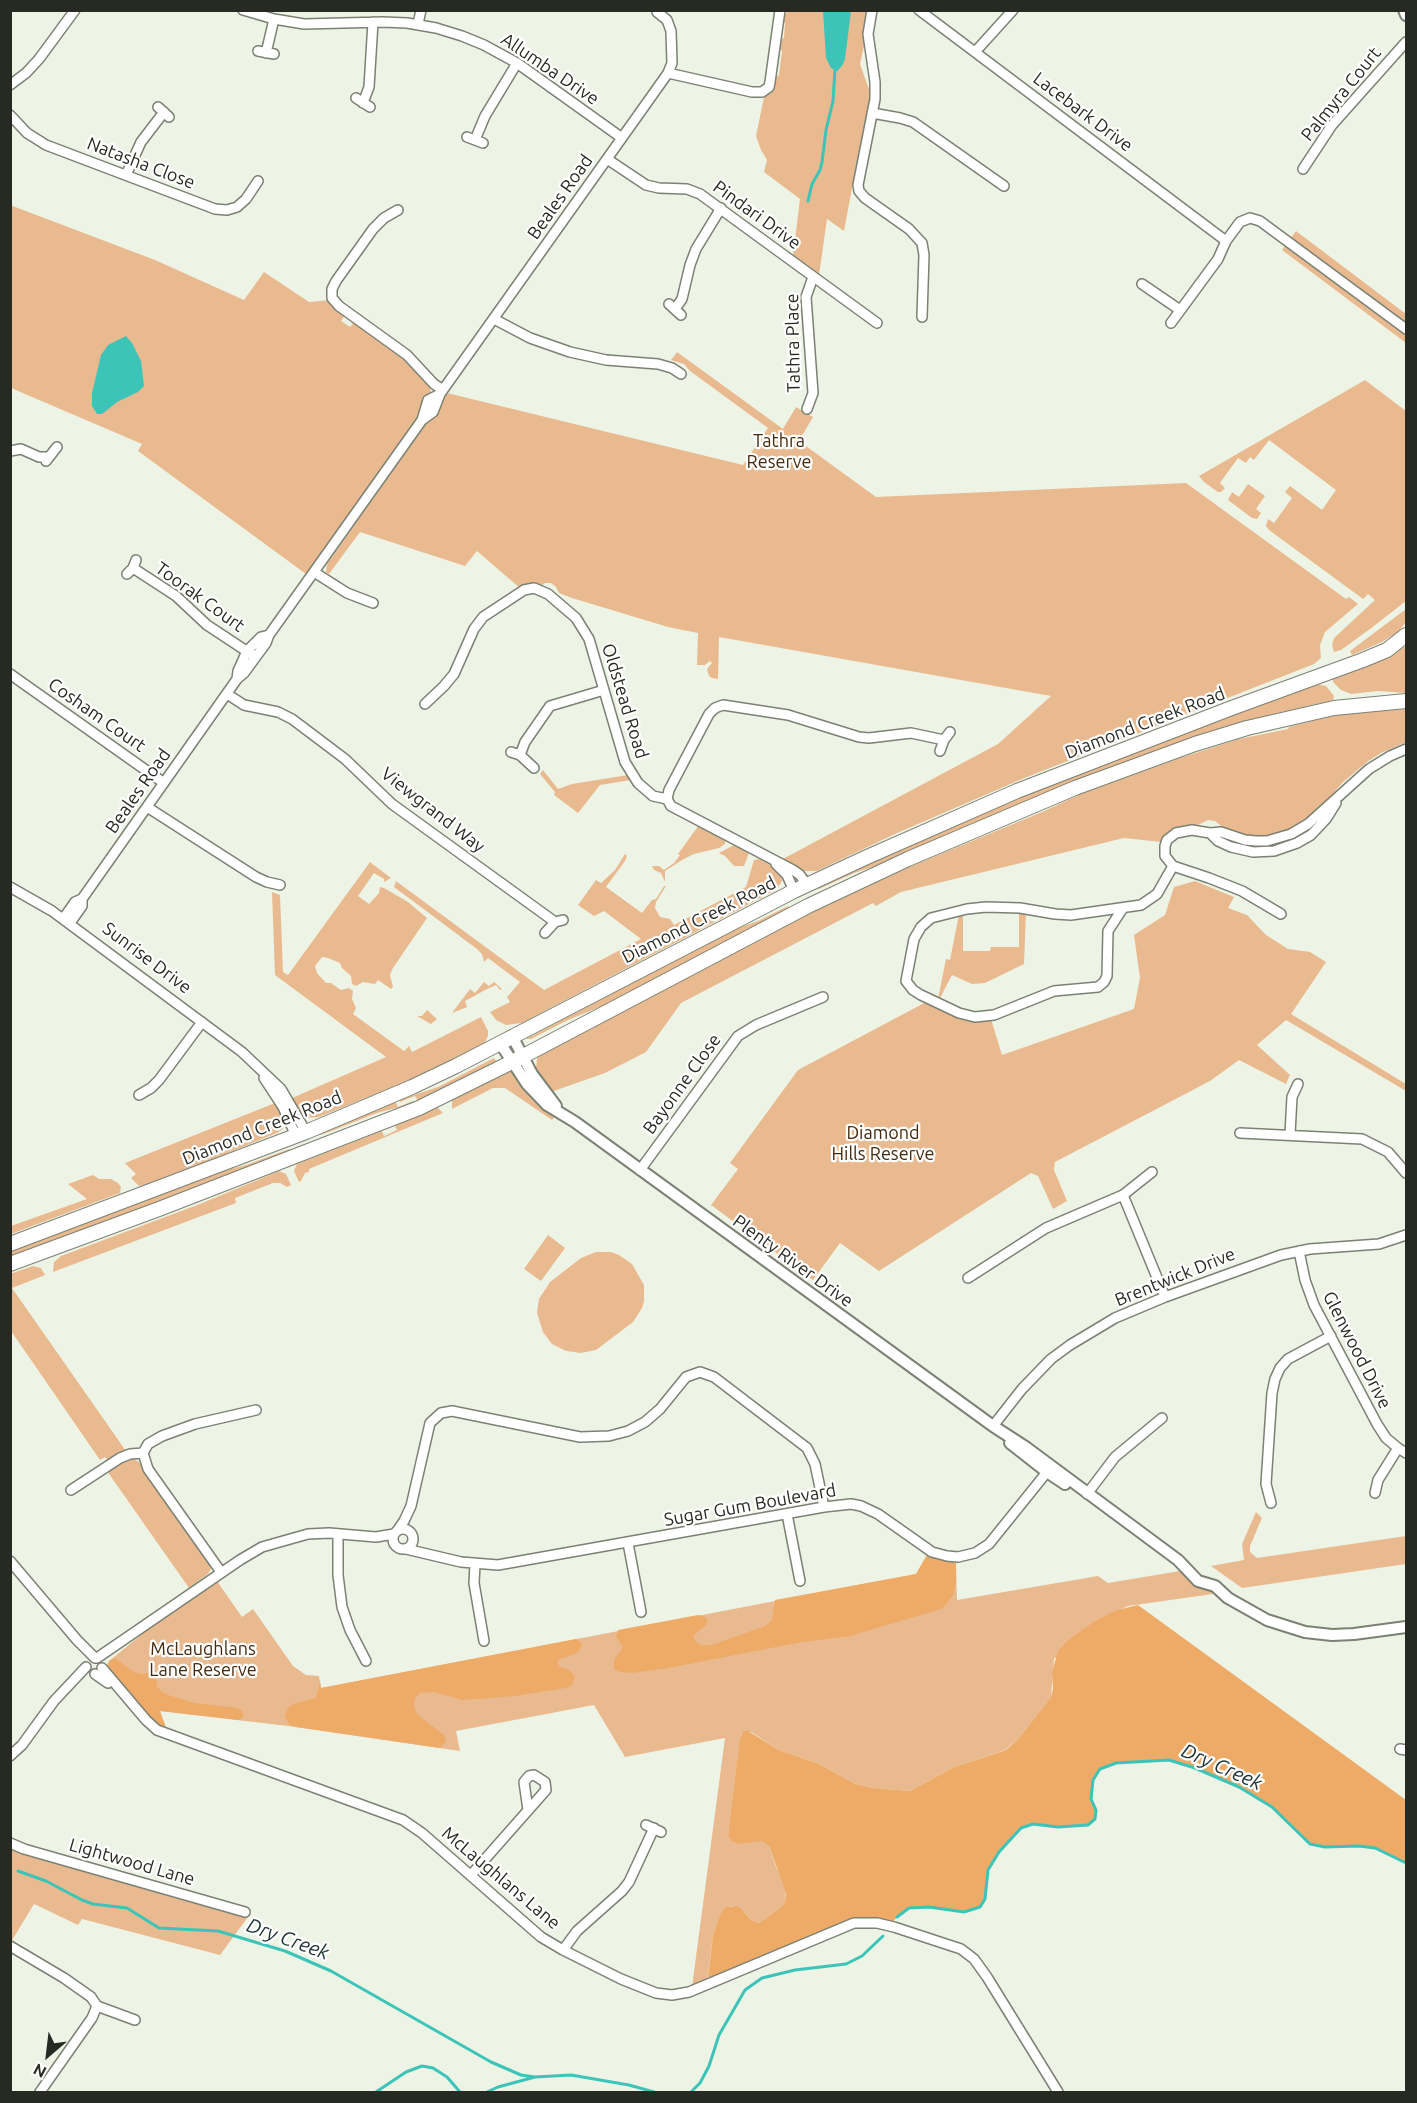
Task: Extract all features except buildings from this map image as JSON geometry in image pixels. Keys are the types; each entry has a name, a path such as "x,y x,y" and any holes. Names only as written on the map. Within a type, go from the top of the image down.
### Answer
{"main road":[{"name":"Diamond Creek Road","path":"10,1244 301,1134 430,1078 800,888 1017,791 1387,650 1407,634"},
{"name":"Diamond Creek Road","path":"10,1264 419,1108 808,906 908,859 1045,800 1195,744 1247,728 1305,714 1358,705 1407,701"},
{"path":"800,888 811,897 808,906"},
{"name":"Sunrise Drive","path":"301,1134 309,1139 309,1150"}],"street":[{"path":"10,85 39,59 75,10"},
{"name":"Allumba Drive","path":"243,10 274,19 324,25 373,22 418,24 450,32 473,40 517,63 622,138"},
{"path":"418,24 421,10"},
{"path":"668,73 752,92 762,92 769,87 780,10"},
{"path":"872,10 868,34 875,81 872,113 858,185 859,191 866,198 909,229 922,243 924,255 922,317"},
{"name":"Lacebark Drive","path":"919,10 1227,241"},
{"path":"975,52 1013,10"},
{"path":"1404,10 1407,15"},
{"name":"Beales Road","path":"66,921 75,902 82,899 227,694 237,679 238,671 261,637 269,635 422,420 428,400 441,392 668,73 672,63 671,31 667,20 657,12"},
{"path":"266,52 274,19"},
{"path":"363,103 369,91 373,22"},
{"name":"Palmyra Court","path":"1303,170 1332,125 1407,42"},
{"path":"475,140 489,108 517,63"},
{"path":"126,175 141,142 163,112"},
{"path":"872,113 900,118 919,126 1004,186"},
{"name":"Natasha Close","path":"10,115 27,133 40,142 221,210 237,207 246,199 258,181"},
{"name":"Pindari Drive","path":"607,159 646,185 658,188 687,189 700,194 877,323"},
{"path":"675,309 682,299 696,249 721,208"},
{"path":"398,210 384,218 373,229 336,281 332,289 332,298 339,306 407,356 441,392"},
{"path":"1171,323 1218,259 1227,241 1243,220 1250,218 1260,221 1407,329"},
{"name":"Tathra Place","path":"807,409 813,393 806,297 813,277"},
{"path":"1142,284 1180,310"},
{"path":"494,319 530,338 570,352 606,360 658,364 672,368 681,374"},
{"path":"10,451 21,449 47,460 57,447"},
{"name":"Toorak Court","path":"132,567 182,601 207,625 251,654"},
{"path":"314,572 347,593 373,603"},
{"name":"Oldstead Road","path":"425,704 454,674 474,629 483,616 524,590 534,588 548,594 569,612 585,632 594,653 628,770 646,791 656,797 667,799 671,806 793,870 800,875 800,888"},
{"name":"Cosham Court","path":"10,674 164,783"},
{"path":"534,768 516,753 550,706 604,690"},
{"name":"Viewgrand Way","path":"227,694 244,705 278,712 292,719 341,755 393,804 559,921 545,933"},
{"path":"667,799 669,790 709,714 715,708 723,705 788,715 859,737 911,733 947,736 940,752"},
{"path":"1281,914 1224,883 1173,866 1164,853 1166,843 1170,837 1185,830 1221,832 1256,841 1279,838 1308,824 1369,769 1407,749"},
{"path":"147,807 261,880 280,885"},
{"name":"Oldstead Road","path":"772,860 800,888"},
{"path":"1123,908 1108,931 1107,976 1098,987 1054,991 994,1015 975,1017 958,1013 916,992 906,981 914,939 923,924 937,916 986,907 1020,908 1071,915 1141,905 1163,886 1173,866"},
{"name":"Sunrise Drive","path":"10,887 33,898 66,921 242,1052 277,1091 301,1134"},
{"name":"Bayonne Close","path":"640,1170 738,1036 756,1025 823,997"},
{"path":"139,1095 159,1080 202,1022"},
{"name":"Plenty River Drive","path":"506,1040 517,1059 542,1090 574,1122 993,1426 1012,1445 1087,1494 1178,1560 1198,1581 1215,1586 1228,1598 1279,1624 1320,1634 1354,1634 1407,1627"},
{"path":"1290,1134 1292,1097 1298,1084"},
{"path":"1240,1132 1362,1138 1388,1152 1407,1173"},
{"path":"968,1278 1046,1228 1123,1195 1152,1172"},
{"path":"1123,1195 1165,1297"},
{"name":"Brentwick Drive","path":"993,1426 1022,1389 1051,1359 1076,1340 1115,1318 1251,1264 1299,1251 1379,1244 1407,1235"},
{"name":"Glenwood Drive","path":"1299,1251 1311,1297 1331,1336 1377,1424 1386,1438 1402,1451"},
{"path":"1271,1503 1266,1484 1275,1379 1280,1368 1288,1359 1331,1336"},
{"path":"411,1506 412,1545 401,1548 393,1540 395,1532 404,1521 411,1506 432,1420 441,1413 452,1411 580,1437 609,1436 628,1431 645,1422 660,1409 686,1377 700,1372 714,1377 807,1448 815,1464 824,1507"},
{"path":"221,1572 145,1464 143,1453 148,1444 162,1436 195,1424 255,1410"},
{"path":"1087,1494 1115,1457 1162,1418"},
{"path":"1375,1493 1378,1480 1402,1451"},
{"path":"71,1490 120,1458 143,1453"},
{"name":"Sugar Gum Boulevard","path":"363,1536 401,1548 475,1564 517,1563 838,1504 861,1506 878,1514 932,1552 953,1557 975,1553 989,1544 1045,1467"},
{"path":"787,1514 800,1581"},
{"path":"395,1532 406,1529 413,1537"},
{"name":"Sugar Gum Boulevard","path":"10,1756 22,1745 54,1701 94,1666 129,1637 250,1553 276,1542 308,1534 383,1536 395,1532"},
{"path":"338,1533 338,1575 342,1607 350,1630 366,1661"},
{"name":"Sugar Gum Boulevard","path":"413,1537 429,1550 449,1559"},
{"path":"628,1543 640,1612"},
{"path":"10,1561 77,1640 94,1666"},
{"path":"475,1564 474,1583 484,1641"},
{"name":"McLaughlans Lane","path":"94,1666 135,1706 150,1725 162,1732 402,1820 422,1833 541,1937 645,1989 672,1995 689,1992 854,1923 877,1923 894,1927 961,1949 974,1959 987,1977 1059,2092"},
{"path":"471,1875 528,1810"},
{"path":"563,1950 578,1931 622,1891 654,1828"},
{"name":"Lightwood Lane","path":"10,1843 245,1912"},
{"path":"10,1946 64,1978 91,1997 97,2006 136,2020"},
{"path":"40,2092 92,2018 97,2006"}],"green space":[{"path":"789,10 867,11 866,37 860,64 870,92 867,127 844,231 827,219 819,275 793,256 800,199 764,172 767,160 756,136 764,97 772,92 776,77 779,75 782,51 779,48 780,39 784,38 785,23 782,21"},
{"path":"10,205 155,260 244,300 264,272 309,302 330,300 345,315 341,321 350,327 354,322 408,362 429,384 431,392 420,415 306,574 138,451 142,444 11,388"},
{"path":"1296,231 1406,314 1406,343 1282,250"},
{"name":"Tathra Reserve","path":"677,352 783,429 796,407 813,417 799,441 876,497 1186,483 1346,599 1349,597 1358,604 1325,632 1320,645 1321,658 1314,664 1022,779 895,834 817,871 802,871 781,860 998,744 1051,696 719,637 718,679 712,678 707,669 712,663 710,661 705,665 697,665 698,633 668,627 572,598 559,593 551,583 541,586 531,585 521,589 477,551 465,566 360,532 329,574 326,572 327,564 447,393 743,465 768,428 690,371 684,364 671,360"},
{"path":"1365,380 1406,411 1406,601 1341,650 1334,652 1332,645 1334,638 1375,600 1368,594 1363,599 1266,526 1268,519 1274,523 1292,498 1285,492 1290,486 1322,510 1336,490 1269,440 1254,460 1250,457 1246,463 1238,458 1220,483 1225,488 1221,492 1204,482 1199,476"},
{"path":"1248,484 1265,496 1256,509 1261,513 1257,519 1252,518 1228,500 1232,492 1239,497"},
{"path":"1406,609 1406,622 1398,632 1352,655 1350,651"},
{"path":"1406,648 1406,693 1378,691 1351,694 1341,690 1332,679 1384,659"},
{"path":"1317,684 1326,686 1334,696 1333,700 1261,717 1179,744 888,862 854,873 819,889 817,886 1056,781"},
{"path":"1406,709 1406,742 1367,762 1342,783 1318,811 1302,824 1285,832 1265,837 1243,836 1226,830 1215,821 1208,820 1198,825 1173,829 1161,842 1124,838 901,892 876,906 873,903 681,1003 646,1052 605,1073 551,1092 536,1069 537,1058 543,1053 782,926 914,865 1083,793 1239,739 1288,729 1340,714"},
{"path":"543,770 558,789 572,784 628,775 631,780 600,785 578,813 554,795 555,792 540,774"},
{"path":"699,825 725,840 725,844 682,860 665,871 665,882 661,873 654,870 652,866 659,866 664,870 674,863"},
{"path":"734,845 749,853 744,866 734,866 719,853"},
{"path":"625,854 627,856 625,861 606,887 642,913 666,886 655,908 660,917 670,919 674,925 746,887 754,860 759,859 776,867 781,873 782,881 776,890 522,1023 506,1025 496,1020 490,1012 510,1002 507,997 520,982 488,958 484,962 482,954 477,949 394,887 396,881 544,990 641,939 604,911 594,916 578,905 596,880 601,883 615,870"},
{"path":"370,862 391,878 384,882 384,879 374,873 358,896 369,904 379,893 380,887 384,888 408,902 427,918 393,968 390,975 393,987 391,989 378,980 375,984 363,982 356,986 352,984 351,976 340,963 328,958 322,957 315,966 317,973 326,983 331,983 341,990 349,988 353,991 352,999 356,1008 353,1014 404,1051 409,1046 412,1052 481,1017 488,1036 484,1044 420,1076 319,1117 307,1118 303,1116 292,1098 386,1057 275,975 272,892 280,895 283,972 288,975"},
{"name":"Diamond Hills Reserve","path":"1195,881 1234,897 1228,908 1247,915 1266,935 1288,949 1310,952 1326,962 1291,1014 1406,1084 1406,1091 1286,1020 1257,1045 1290,1075 1286,1084 1239,1060 1210,1081 1055,1162 1054,1170 1067,1201 1053,1209 1038,1176 1031,1173 879,1271 840,1243 813,1280 711,1205 738,1169 730,1163 798,1070 928,1001 991,1019 1002,1055 1134,1009 1140,978 1134,935 1165,915 1174,887"},
{"path":"788,906 790,909 612,1002 568,1020 531,1039 526,1039 730,931 758,921"},
{"path":"1019,911 1026,912 1024,964 985,983 972,984 952,975 939,1000 946,959 950,960 959,914 963,913 963,951 990,951 991,947 1019,947"},
{"path":"484,982 489,986 494,982 502,989 500,990 496,985 487,989 465,1001 467,1007 452,1013 470,989 475,993"},
{"path":"427,1010 437,1019 431,1024 417,1016 422,1016"},
{"path":"494,1058 497,1062 418,1101 415,1096 400,1102 399,1100 438,1087"},
{"path":"509,1072 514,1072 544,1108 555,1116 552,1120 505,1088 493,1088 452,1109 452,1100"},
{"path":"395,1101 398,1107 413,1101 414,1103 377,1113 320,1135 318,1132"},
{"path":"275,1103 285,1120 283,1129 277,1133 156,1182 139,1186 131,1178 136,1174 125,1163"},
{"path":"437,1107 443,1113 309,1169 309,1172 305,1173 299,1182 294,1171 297,1164 382,1131 384,1136 397,1130 395,1126"},
{"path":"289,1149 290,1152 257,1165 11,1257 11,1249 214,1173 246,1165"},
{"path":"279,1171 286,1174 291,1185 287,1187 280,1183 273,1183 235,1198 236,1203 53,1272 54,1262 61,1256 200,1204"},
{"path":"93,1175 99,1179 111,1179 118,1183 121,1187 120,1193 11,1234 11,1226 87,1199 68,1184"},
{"path":"548,1235 565,1248 541,1281 524,1269"},
{"path":"596,1252 611,1252 632,1264 644,1285 642,1308 633,1322 596,1350 581,1353 566,1351 552,1344 543,1332 537,1313 539,1299 550,1282 581,1258"},
{"path":"33,1266 41,1268 45,1275 12,1288 126,1451 108,1460 105,1457 100,1460 11,1331 10,1274"},
{"path":"132,1458 139,1462 209,1563 211,1569 208,1574 189,1588 107,1471 123,1460"},
{"path":"1256,1512 1262,1518 1250,1546 1250,1552 1257,1558 1406,1536 1406,1564 1242,1588 1211,1566 1244,1560 1242,1544"},
{"name":"McLaughlans Lane Reserve","path":"927,1555 956,1563 957,1600 1098,1576 1108,1583 1186,1570 1213,1590 1213,1594 1128,1606 1098,1619 1054,1659 1051,1697 1018,1739 1005,1750 954,1767 910,1791 856,1784 817,1763 779,1750 751,1732 741,1734 728,1835 761,1841 769,1846 786,1887 785,1902 759,1923 750,1919 741,1908 731,1906 723,1910 713,1936 707,1981 692,1987 725,1738 625,1757 594,1705 456,1731 460,1751 288,1726 160,1711 107,1666 109,1661 146,1631 217,1581 242,1617 253,1609 293,1666 306,1675 319,1676 321,1688 916,1574"},
{"path":"10,1846 248,1917 220,1955 82,1919 78,1925 34,1904 11,1942"}],"shaded area":[{"path":"927,1555 956,1563 953,1595 943,1608 938,1610 850,1636 797,1643 668,1668 632,1673 614,1669 614,1660 623,1647 616,1637 618,1630 698,1615 707,1619 707,1624 694,1635 694,1639 700,1645 712,1645 765,1626 772,1620 775,1600 916,1574"},
{"path":"1138,1605 1406,1800 1406,1863 1375,1848 1325,1847 1310,1844 1272,1807 1239,1786 1195,1768 1169,1760 1116,1763 1100,1769 1093,1780 1091,1799 1096,1810 1095,1819 1088,1825 1058,1827 1033,1824 1021,1829 999,1852 988,1870 985,1899 980,1907 964,1912 929,1907 909,1908 892,1923 873,1919 709,1979 713,1936 723,1910 726,1907 736,1906 741,1908 750,1919 759,1923 785,1902 786,1893 769,1846 761,1841 739,1844 732,1841 728,1835 740,1738 743,1731 748,1731 779,1750 817,1763 856,1784 910,1791 954,1767 1006,1750 1018,1739 1051,1697 1052,1672 1058,1651 1068,1640 1098,1619 1117,1610"},
{"path":"576,1639 582,1643 579,1652 557,1662 560,1667 569,1670 575,1677 572,1685 566,1688 515,1696 463,1700 433,1692 420,1693 414,1703 415,1710 418,1715 445,1736 446,1741 440,1748 297,1727 290,1725 285,1717 287,1709 293,1704 316,1698 320,1681 321,1688"},
{"path":"115,1658 134,1672 156,1674 157,1687 165,1694 195,1703 238,1708 243,1711 243,1717 239,1720 160,1711 167,1730 157,1726 107,1669 109,1661"}],"water":[{"path":"823,11 851,11 845,59 837,71 831,68 826,58"},
{"path":"126,336 141,361 144,386 102,414 97,414 92,406 92,393 101,355 108,345"}],"waterway":[{"path":"808,201 812,184 822,162 833,101 835,69"},
{"name":"Dry Creek","path":"897,1917 909,1908 929,1907 964,1912 980,1907 985,1899 988,1870 999,1852 1021,1828 1033,1824 1058,1827 1088,1825 1095,1819 1096,1810 1091,1799 1093,1780 1100,1769 1116,1763 1169,1760 1195,1768 1239,1787 1272,1807 1310,1844 1325,1847 1375,1848 1406,1863"},
{"name":"Dry Creek","path":"18,1871 46,1881 93,1904 127,1908 159,1928 218,1931 285,1951 331,1971 491,2062 521,2075 535,2077"},
{"name":"Dry Creek","path":"691,2092 700,2083 709,2066 719,2035 745,1990 762,1978 795,1970 846,1964 862,1956 883,1936"},
{"name":"Dry Creek","path":"376,2092 406,2072 422,2066 433,2068 447,2077 460,2092"},
{"name":"Dry Creek","path":"487,2092 535,2077 571,2075 629,2085 654,2092"}]}
